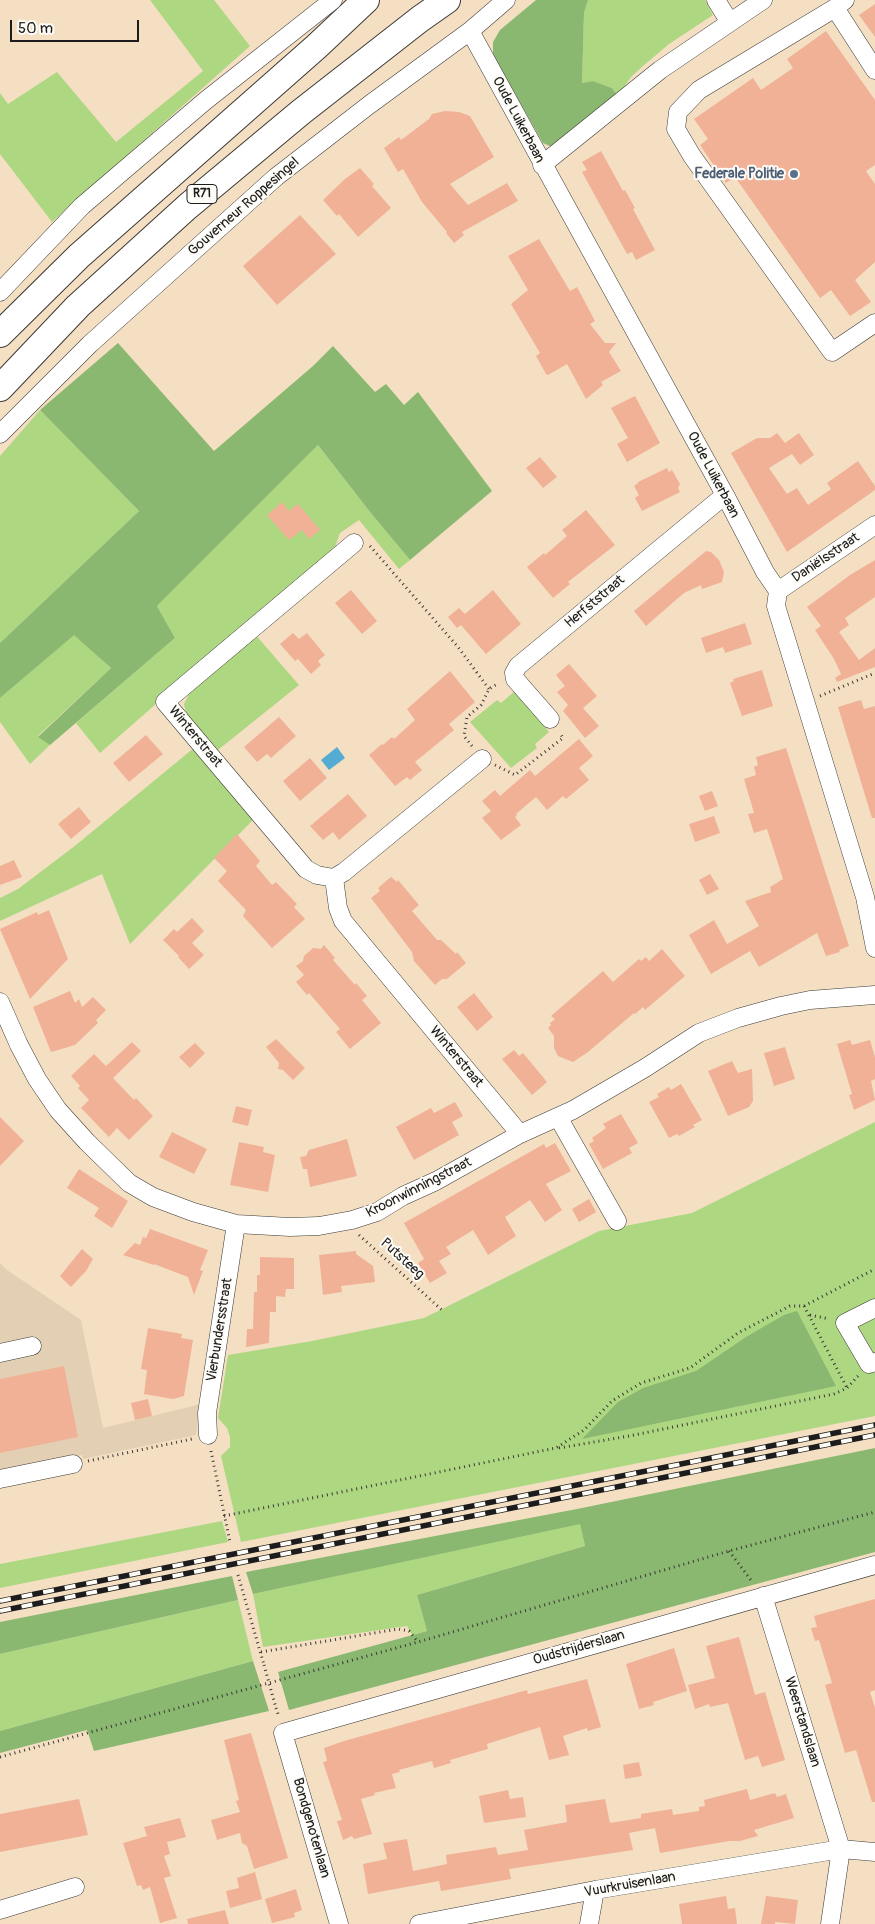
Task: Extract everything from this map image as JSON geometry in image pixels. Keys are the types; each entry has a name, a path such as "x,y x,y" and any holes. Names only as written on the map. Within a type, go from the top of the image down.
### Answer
{"highway":[{"name":"R71","path":"0,334 79,256 316,47 366,0"},
{"name":"R71","path":"0,388 78,306 187,206 301,112 447,0"}],"street":[{"path":"0,292 82,206 205,101 333,0"},
{"name":"Gouverneur Roppesingel","path":"0,434 90,344 276,177 369,105 470,31 506,0"},
{"path":"716,0 729,21"},
{"path":"542,165 660,70 729,21 763,0"},
{"path":"875,70 840,4 699,90 678,112 676,129 692,156 832,352 875,323"},
{"name":"Oude Luikerbaan","path":"470,31 725,495 765,572 778,591"},
{"name":"Herfststraat","path":"514,673 518,666 725,495"},
{"name":"Daniëlsstraat","path":"778,591 875,525"},
{"name":"Winterstraat","path":"354,543 166,702 306,869 316,875 334,878 338,908 343,921 520,1134"},
{"path":"778,591 776,606 865,897 875,948"},
{"path":"514,673 515,679 550,719"},
{"path":"334,878 344,872 482,759"},
{"name":"Kroonwinningstraat","path":"0,1002 19,1045 58,1110 87,1142 129,1183 154,1197 193,1212 236,1224 290,1227 319,1226 352,1220 377,1212 403,1196 436,1181 520,1134 573,1110 645,1068 699,1033 738,1018 781,1006 810,1000 875,995"},
{"path":"558,1117 617,1221"},
{"name":"Vierbundersstraat","path":"208,1436 207,1413 236,1224"},
{"path":"872,1363 845,1323 875,1308"},
{"path":"0,1353 32,1346"},
{"path":"0,1479 73,1464"},
{"name":"Oudstrijderslaan","path":"283,1732 875,1565"},
{"name":"Weerstandslaan","path":"763,1596 841,1849"},
{"name":"Bondgenotenlaan","path":"283,1732 339,1924"},
{"path":"830,1924 841,1849"},
{"name":"Vuurkruisenlaan","path":"419,1924 595,1890 841,1849 875,1852"},
{"path":"0,1910 75,1887"},
{"path":"589,1924 595,1890"}],"path":[{"path":"354,543 362,538 373,549 458,647 489,689"},
{"path":"514,673 489,689 481,705 467,717 464,736 482,759 516,775 563,738 550,719"},
{"path":"806,701 875,674"},
{"name":"Putsteeg","path":"352,1220 359,1235 442,1310"},
{"path":"556,1448 584,1430 612,1401 641,1383 690,1368 738,1333 790,1306 804,1306 875,1269"},
{"path":"804,1306 847,1388"},
{"path":"224,1516 556,1448 629,1436 834,1394 847,1388 872,1363"},
{"path":"73,1464 208,1436 230,1542"},
{"path":"0,1757 418,1642 729,1551 875,1512"},
{"path":"729,1551 763,1596"},
{"path":"238,1575 276,1708"},
{"path":"260,1652 398,1629 408,1631 418,1642"}],"shaded area":[{"path":"0,1263 7,1270 81,1320 103,1428 201,1404 196,1435 83,1459 82,1455 0,1472 0,1362 38,1352 34,1337 0,1345"}],"green space":[{"path":"150,0 214,0 250,46 52,222 0,154 0,93 8,104 57,72 116,142 203,71"},
{"path":"536,0 588,0 584,13 582,83 593,81 612,88 618,96 552,147 543,143 493,55 493,42 500,30"},
{"path":"588,0 705,0 713,15 669,44 643,66 631,77 618,96 612,88 593,81 582,83 584,13"},
{"path":"118,343 214,451 313,366 333,346 375,392 386,384 404,405 418,392 492,491 410,560 318,445 157,606 175,638 50,745 38,737 111,668 74,635 0,698 0,643 139,511 40,410"},
{"path":"40,410 139,511 0,643 0,456"},
{"path":"318,445 410,560 399,569 359,520 340,533 335,547 100,753 76,723 175,638 157,606"},
{"path":"254,633 299,685 218,750 186,713 184,704 191,690"},
{"path":"74,634 111,668 38,736 50,745 30,764 0,722 0,698"},
{"path":"515,691 549,732 535,744 537,748 511,768 470,722 497,700 501,703"},
{"path":"195,747 255,818 130,944 102,874 0,921 0,898 18,889 76,845"},
{"path":"875,1122 875,1416 241,1542 221,1456 230,1447 230,1437 227,1428 218,1418 228,1355 312,1341 424,1318 599,1231 692,1213"},
{"path":"797,1311 836,1386 582,1439 618,1402 643,1388 696,1371 746,1337 784,1315"},
{"path":"875,1448 875,1552 289,1710 278,1672 427,1631 417,1595 585,1546 580,1524 253,1594 246,1572 577,1509"},
{"path":"222,1521 228,1542 0,1588 0,1564"},
{"path":"580,1523 585,1546 417,1595 427,1631 412,1635 407,1626 263,1647 253,1594"},
{"path":"232,1576 238,1600 0,1654 0,1622"},
{"path":"238,1600 253,1661 0,1731 0,1654"},
{"path":"253,1661 269,1711 94,1751 87,1730 0,1753 0,1731"}],"water":[{"path":"337,747 345,758 329,770 321,760"}],"building":[{"path":"875,4 875,37 859,15"},
{"name":"Federale Politie","path":"826,31 875,100 875,165 866,171 875,184 875,262 855,280 871,302 850,316 831,290 820,298 735,177 726,183 700,145 708,139 694,119 753,78 761,90 793,68 787,59"},
{"path":"445,111 459,112 470,116 494,157 450,184 468,205 507,183 518,201 462,232 464,235 454,243 422,202 403,169 398,172 384,148 399,137 401,140 429,119 432,114"},
{"path":"601,151 623,191 625,190 635,208 633,209 655,250 636,260 632,252 627,254 582,172 587,170 582,162"},
{"path":"360,168 374,184 372,186 391,208 358,237 339,214 337,216 323,200"},
{"path":"300,215 336,254 277,305 243,266"},
{"path":"539,239 570,291 577,287 595,321 590,324 605,343 616,343 609,352 621,371 601,382 603,385 586,399 567,364 548,375 546,374 536,356 540,353 511,304 528,290 508,256"},
{"path":"635,396 660,443 627,462 617,444 628,438 611,408"},
{"path":"777,433 785,443 799,433 814,455 800,465 792,454 769,468 787,494 797,488 808,505 831,489 827,483 858,461 875,486 875,490 787,552 731,453 757,438 770,438"},
{"path":"540,457 557,477 543,488 526,468"},
{"path":"667,468 669,472 672,470 680,484 678,488 680,492 642,511 635,498 639,495 634,486 638,482"},
{"path":"282,502 289,511 298,504 320,530 309,539 302,530 289,540 267,515"},
{"path":"586,510 615,545 568,582 570,584 553,598 527,567 544,553 545,555 567,536 562,530"},
{"path":"706,551 711,552 719,560 724,572 722,582 702,589 701,585 684,593 646,626 634,611"},
{"path":"875,560 875,597 845,618 849,625 839,632 859,660 875,648 875,667 837,682 835,678 841,674 834,659 815,630 821,626 807,607 850,575"},
{"path":"351,590 377,621 362,634 335,603"},
{"path":"493,590 521,624 486,654 461,625 457,628 448,617 459,608 465,614"},
{"path":"745,623 752,644 725,653 723,647 706,653 701,638"},
{"path":"293,633 299,639 307,633 325,655 318,661 321,665 311,674 298,659 295,661 280,644"},
{"path":"569,664 597,696 583,708 599,726 585,738 563,711 568,705 557,692 565,686 556,675"},
{"path":"762,670 773,706 742,716 730,683 734,681 733,679"},
{"path":"450,671 475,702 449,724 454,730 415,762 422,770 410,780 407,777 395,786 369,755 392,737 394,739 415,720 407,709"},
{"path":"861,700 864,709 875,706 875,818 872,818 838,707"},
{"path":"279,717 296,736 271,758 267,754 257,762 244,747"},
{"path":"146,735 163,754 129,782 113,763"},
{"path":"579,739 593,756 579,768 589,780 566,799 563,796 547,810 536,797 516,814 515,817 521,825 501,840 482,818 491,811 482,801 495,790 500,796 530,770 535,776"},
{"path":"786,748 849,946 839,950 840,952 826,956 817,933 759,967 750,951 711,974 689,935 714,920 727,944 759,926 745,901 771,892 770,887 783,879 767,829 754,833 748,814 754,813 744,779 756,775 754,767 758,765 756,757"},
{"path":"310,758 327,778 300,801 283,781"},
{"path":"712,791 718,806 705,811 699,796"},
{"path":"348,794 367,816 339,840 333,832 323,840 310,826"},
{"path":"79,807 91,822 71,839 58,824"},
{"path":"714,816 720,833 695,842 689,824"},
{"path":"237,834 260,861 256,866 272,885 276,882 297,904 294,907 305,919 272,948 243,916 246,910 218,881 227,871 214,858"},
{"path":"14,860 22,877 0,885 0,866"},
{"path":"710,874 719,889 707,895 699,880"},
{"path":"391,877 397,882 398,880 419,905 412,911 437,940 441,940 456,954 457,952 466,963 447,979 442,979 435,985 414,961 412,952 371,898 380,891 378,888"},
{"path":"49,910 68,959 30,999 0,929 37,912 38,915"},
{"path":"192,918 204,931 192,943 204,955 189,969 163,940 174,929 177,932"},
{"path":"324,945 335,958 333,960 367,996 362,1000 381,1023 350,1049 336,1032 340,1029 309,993 307,995 296,982 304,975 296,966 303,961 304,956 313,948 321,949"},
{"path":"662,949 685,976 645,1010 643,1007 634,1013 588,1052 573,1062 558,1056 554,1048 554,1036 548,1028 555,1019 551,1016 603,971 613,982 639,959 641,961 646,957 649,961"},
{"path":"70,991 75,1003 79,999 82,1007 93,997 106,1010 96,1020 98,1023 75,1045 51,1052 33,1007"},
{"path":"474,993 493,1017 477,1031 457,1007"},
{"path":"276,1039 305,1068 293,1080 283,1070 278,1069 279,1063 266,1047"},
{"path":"850,1040 852,1045 870,1040 875,1057 875,1079 871,1081 875,1100 854,1110 849,1095 852,1094 837,1044"},
{"path":"132,1042 141,1051 113,1078 153,1116 129,1140 117,1128 109,1137 81,1108 89,1100 78,1088 80,1086 71,1076 94,1054 106,1066"},
{"path":"195,1043 205,1053 190,1068 179,1057"},
{"path":"785,1047 795,1079 774,1086 764,1053"},
{"path":"514,1050 519,1056 523,1053 547,1082 532,1095 502,1059"},
{"path":"732,1061 738,1073 752,1069 753,1101 749,1107 728,1116 708,1071"},
{"path":"681,1084 702,1120 693,1125 695,1127 679,1136 677,1134 669,1138 649,1102 659,1097 657,1094 669,1087 671,1090"},
{"path":"455,1102 463,1116 452,1122 459,1135 414,1160 396,1127 431,1108 434,1113"},
{"path":"236,1106 252,1110 248,1126 232,1122"},
{"path":"621,1114 638,1143 629,1148 632,1153 603,1169 589,1144 594,1141 592,1138 606,1128 603,1124"},
{"path":"0,1117 24,1141 0,1166"},
{"path":"172,1132 207,1149 194,1174 159,1157"},
{"path":"347,1139 357,1176 310,1187 307,1169 303,1169 300,1157 306,1156 309,1150"},
{"path":"239,1142 264,1147 263,1152 275,1155 268,1192 230,1185"},
{"path":"555,1143 571,1171 546,1184 562,1210 545,1222 530,1200 505,1217 516,1236 488,1255 473,1230 446,1247 451,1254 439,1261 447,1273 430,1283 418,1263 424,1259 404,1223 544,1144 546,1148"},
{"path":"79,1169 128,1201 112,1228 94,1216 99,1208 67,1188"},
{"path":"589,1199 596,1212 579,1222 572,1209"},
{"path":"150,1229 208,1250 200,1270 203,1271 194,1295 188,1277 123,1255 135,1243 140,1245 143,1237 146,1238"},
{"path":"82,1249 93,1259 86,1271 71,1287 60,1276"},
{"path":"356,1251 356,1254 373,1266 375,1282 341,1286 342,1292 323,1295 319,1255"},
{"path":"260,1257 294,1258 294,1289 286,1289 285,1297 276,1296 276,1312 270,1312 269,1343 246,1347 247,1329 253,1329 254,1292 257,1292 257,1275 260,1275"},
{"path":"148,1328 182,1334 181,1338 193,1340 184,1396 173,1399 144,1394 147,1370 141,1369"},
{"path":"64,1366 78,1437 0,1453 0,1379"},
{"path":"148,1399 152,1416 135,1420 131,1403"},
{"path":"875,1599 875,1690 870,1692 875,1708 875,1802 872,1802 856,1750 845,1753 825,1685 832,1683 819,1640 815,1641 811,1628 817,1627 814,1616"},
{"path":"739,1637 755,1695 765,1692 785,1760 762,1767 758,1756 745,1760 728,1703 710,1707 709,1704 695,1709 688,1685 715,1678 706,1646"},
{"path":"674,1648 687,1691 653,1702 654,1705 639,1709 626,1664"},
{"path":"587,1679 601,1727 588,1731 587,1728 563,1736 569,1755 549,1760 540,1727 487,1744 488,1749 450,1760 451,1763 434,1768 432,1761 399,1770 400,1772 392,1774 396,1788 374,1793 375,1795 361,1799 372,1834 354,1839 352,1836 343,1840 337,1821 342,1820 323,1762 327,1761 324,1748 527,1690 528,1694"},
{"path":"251,1733 288,1858 254,1869 247,1846 242,1843 240,1833 217,1840 211,1820 240,1812 236,1801 239,1800 224,1740"},
{"path":"639,1762 642,1776 625,1779 623,1765"},
{"path":"747,1789 750,1800 775,1793 777,1797 786,1794 794,1818 754,1830 758,1836 740,1841 729,1841 660,1853 655,1828 629,1833 633,1850 509,1869 511,1879 441,1891 439,1881 368,1894 363,1864 387,1859 383,1843 407,1839 413,1871 447,1864 446,1855 496,1847 498,1855 528,1850 524,1830 567,1822 565,1805 605,1799 610,1823 641,1818 641,1814 672,1809 673,1815 699,1811 699,1807 705,1806 704,1800"},
{"path":"508,1790 510,1799 523,1797 526,1817 484,1823 479,1796"},
{"path":"79,1799 88,1835 0,1852 0,1814"},
{"path":"180,1818 186,1837 167,1842 170,1854 164,1856 171,1876 164,1878 177,1918 160,1923 150,1887 143,1890 141,1885 137,1886 123,1843 147,1836 144,1827"},
{"path":"255,1872 262,1899 230,1908 226,1891 239,1888 237,1878"},
{"path":"296,1889 302,1910 294,1913 295,1917 272,1923 265,1899"},
{"path":"726,1896 728,1909 735,1908 737,1924 682,1924 679,1904"},
{"path":"766,1896 798,1900 795,1924 775,1922 775,1924 761,1924"},
{"path":"225,1910 229,1924 188,1924 187,1919"}],"railway":[{"path":"0,1601 875,1425"},
{"path":"0,1611 875,1435"}],"place":[{"name":"Federale Politie","path":"794,174"}]}
